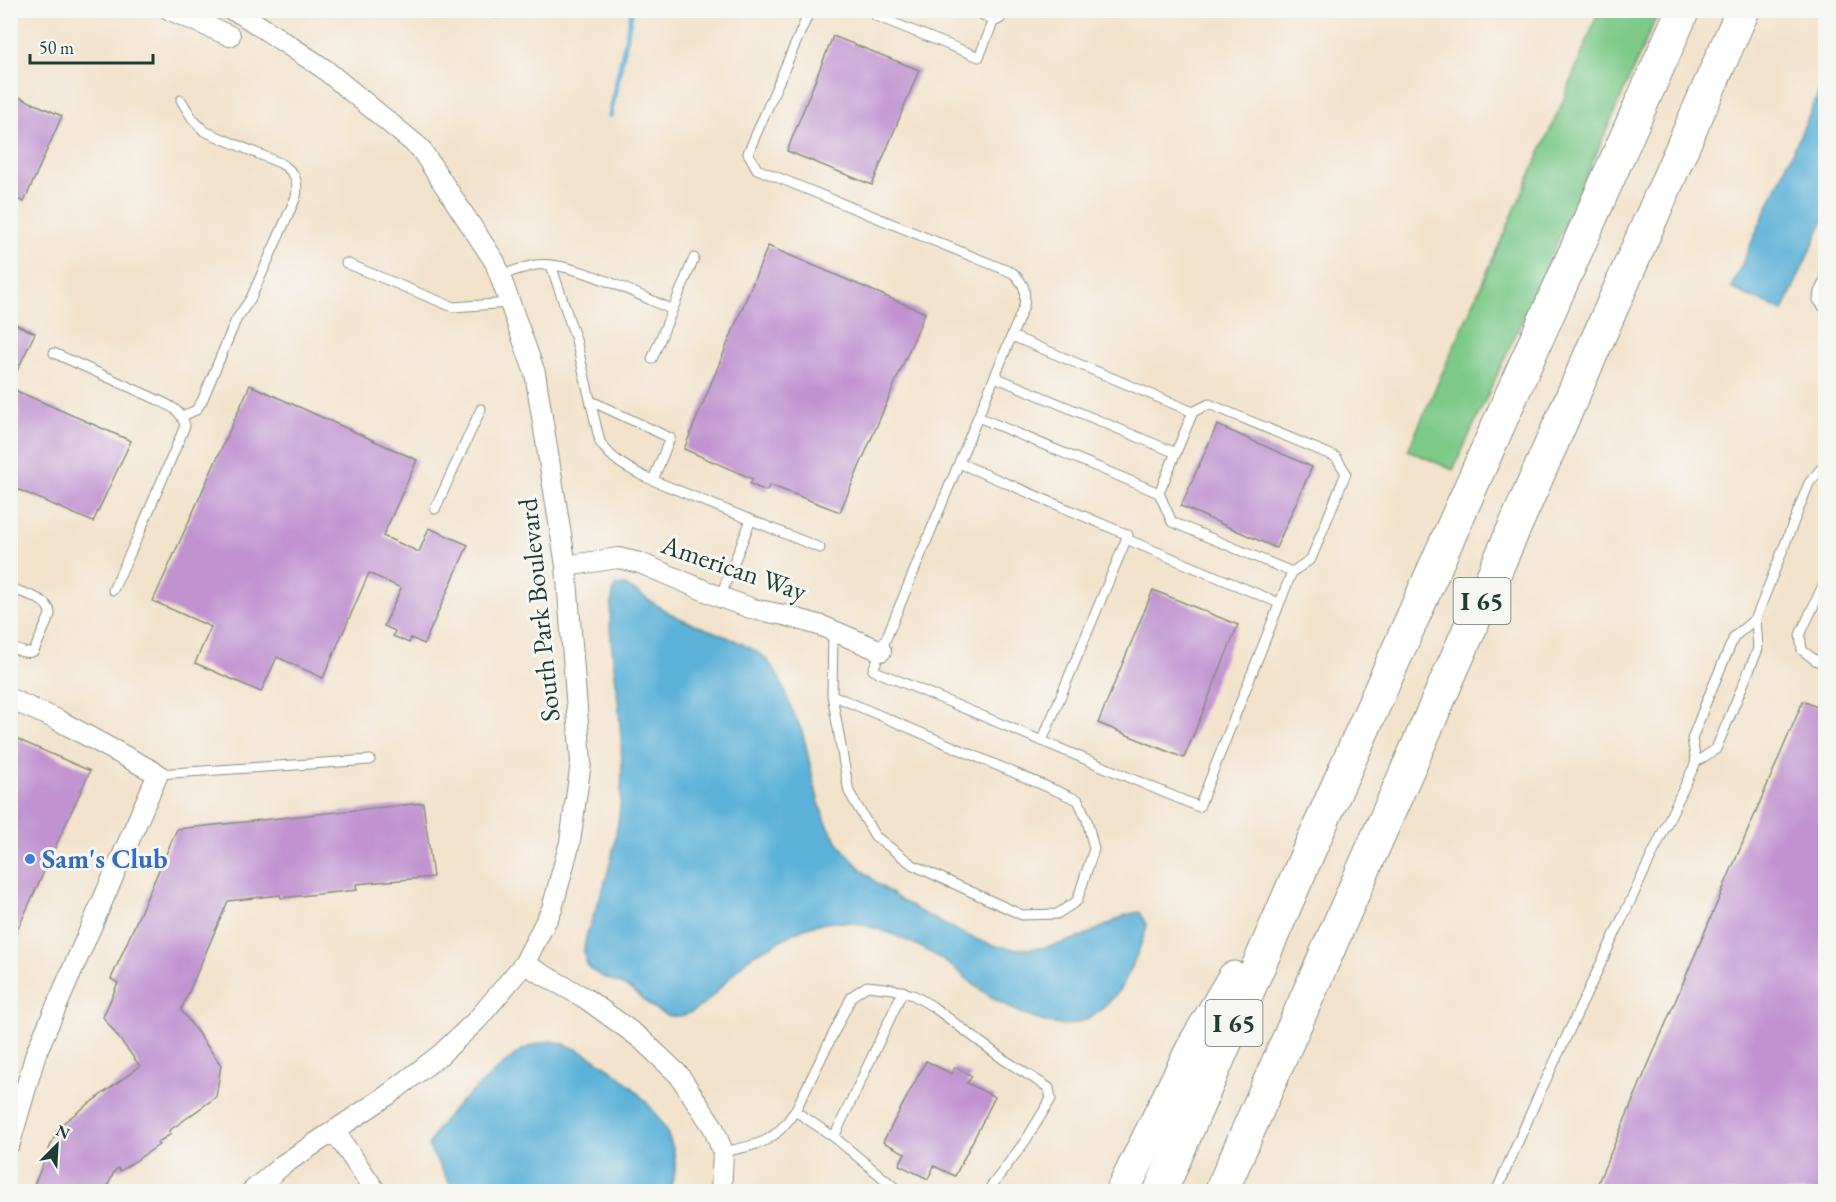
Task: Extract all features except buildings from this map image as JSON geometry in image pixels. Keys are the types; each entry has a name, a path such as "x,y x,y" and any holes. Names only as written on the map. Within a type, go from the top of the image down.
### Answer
{"highway":[{"name":"I 65","path":"1160,1191 1683,10"},
{"name":"I 65","path":"1221,1191 1743,10"},
{"path":"1122,1191 1195,1044 1307,855"},
{"path":"1245,1191 1328,947"}],"street":[{"path":"170,10 230,36"},
{"name":"South Park Boulevard","path":"240,12 323,68 420,148 495,262 535,373 566,566 581,762 570,842 552,909 525,964 477,1020 440,1054 388,1095 284,1164 251,1191"},
{"name":"American Way","path":"566,566 618,558 640,563 720,597 753,609 784,615 833,631 881,651"},
{"path":"10,699 56,719 158,774 36,1053 15,1109 10,1143"},
{"path":"525,964 585,998 648,1045 679,1075 713,1127 723,1152 721,1191"},
{"path":"334,1132 370,1187"}],"lane":[{"path":"810,10 748,153 757,169 1013,273 1026,290 1024,306 1012,336 873,670 1199,807 1292,572 1311,559 1347,473 1336,457 1209,404 1193,412 1159,493"},
{"path":"878,10 876,16 980,57 991,13"},
{"path":"181,100 192,118 204,131 280,163 292,170 299,184 292,207 251,298 236,320 202,401 196,410 183,416"},
{"path":"652,359 694,258"},
{"path":"346,263 453,307 510,303"},
{"path":"500,275 537,265 551,265 584,273 671,309"},
{"path":"551,265 576,340 600,442 608,454 619,464 653,480 820,548"},
{"path":"1826,278 1818,300 1826,310"},
{"path":"1012,336 1193,412"},
{"path":"54,353 158,400 174,408 183,416 185,426 113,590"},
{"path":"995,377 1176,453"},
{"path":"591,402 670,438 653,480"},
{"path":"435,509 481,409"},
{"path":"978,417 1159,493 1172,522 1292,572"},
{"path":"959,463 1128,535 1042,741"},
{"path":"1496,1191 1696,762 1716,749 1721,738 1758,650 1756,618 1809,483 1826,463"},
{"path":"720,597 751,520"},
{"path":"1126,539 1279,603"},
{"path":"1826,579 1800,635 1802,650 1826,665"},
{"path":"10,588 46,603 50,615 34,651 23,652 10,646"},
{"path":"1696,762 1692,739 1707,700 1734,637 1756,618"},
{"path":"832,695 1078,800 1087,819 1094,849 1077,901 1057,914 1022,915 912,865 875,836 849,792 832,695 833,631"},
{"path":"158,774 370,760"},
{"path":"723,1152 772,1139 785,1126 795,1111 852,996 867,986 903,991 932,1006 1003,1059 1049,1088 1051,1099 1031,1132 987,1191"},
{"path":"834,1137 903,991"},
{"path":"795,1111 834,1137 900,1191"}],"green space":[{"path":"1599,10 1659,11 1537,288 1453,470 1408,450 1563,101"}],"water":[{"path":"1825,80 1825,217 1783,311 1731,288"},
{"path":"625,585 675,616 746,646 765,658 781,683 802,732 818,800 839,844 866,874 915,909 975,939 997,946 1021,949 1044,947 1075,939 1126,915 1140,912 1147,926 1131,970 1114,996 1092,1016 1077,1023 1053,1024 1012,1009 915,944 868,926 840,922 805,928 757,953 702,1006 691,1013 679,1016 661,1013 627,987 593,971 585,960 584,946 610,865 620,807 621,746 610,614 615,586"},
{"path":"550,1041 572,1047 596,1059 642,1097 660,1120 672,1144 675,1168 668,1191 454,1191 428,1146 436,1131 455,1107 520,1051"}],"waterway":[{"path":"610,116 632,10"}],"place":[{"name":"Sam's Club","path":"30,859"}]}
